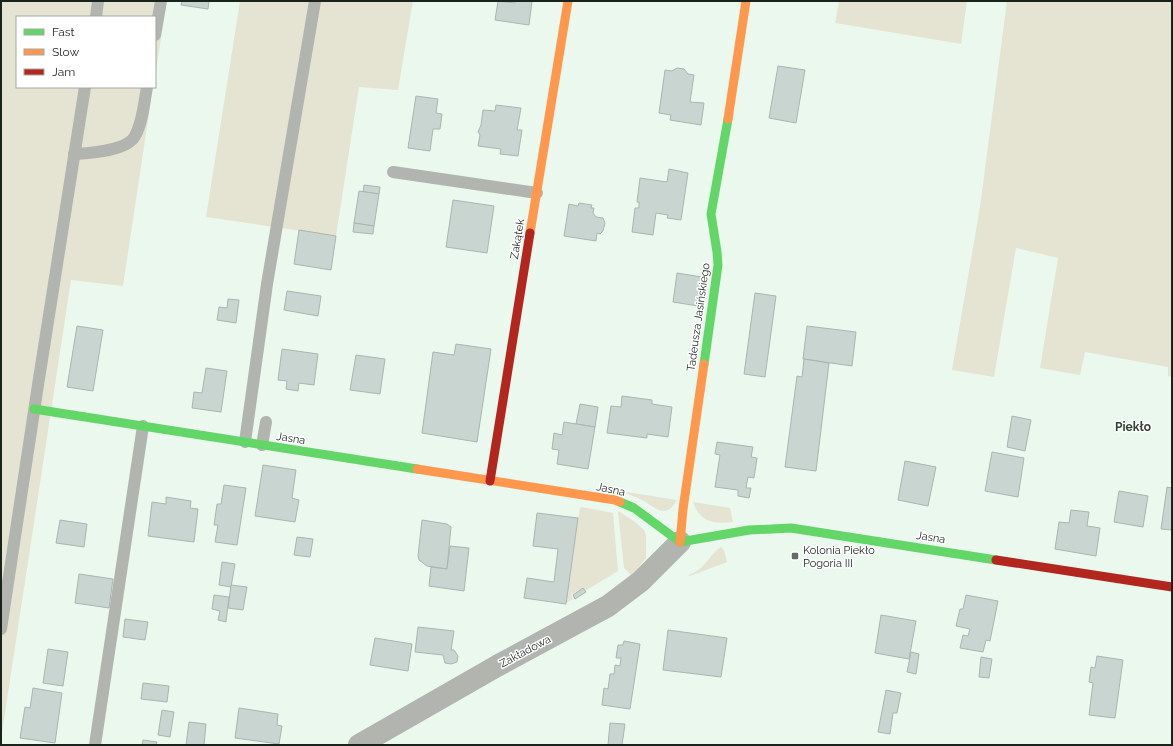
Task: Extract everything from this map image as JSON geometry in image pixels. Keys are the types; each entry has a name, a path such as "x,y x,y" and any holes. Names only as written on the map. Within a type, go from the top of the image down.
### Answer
{"street":[{"name":"Zakątek","path":"490,481 568,1"},
{"name":"Tadeusza Jasińskiego","path":"680,542 683,509 718,265 718,249 712,227 711,214 726,131 746,1"},
{"name":"Jasna","path":"34,409 623,502 634,508 680,542 753,530 791,528 1172,587"},
{"name":"Zakładowa","path":"359,745 497,666 608,606 641,581 680,542"}],"lane":[{"path":"96,16 98,1"},
{"path":"156,29 161,1"},
{"path":"245,442 267,284 315,1"},
{"path":"1,629 85,88"},
{"path":"74,154 96,152 122,146 135,137 141,120 146,88"},
{"path":"393,172 537,193"},
{"path":"262,445 266,422"},
{"path":"95,745 143,426"}],"green space":[{"path":"1,1 167,1 156,70 156,16 16,16 16,88 153,88 123,286 71,280 1,739"},
{"path":"240,1 413,1 398,90 359,87 336,236 206,217"},
{"path":"839,1 967,1 961,44 835,23"},
{"path":"1007,1 1172,1 1172,377 1168,376 1168,367 1085,352 1080,375 1040,368 1058,258 1016,248 994,377 952,370 980,207"},
{"path":"627,492 677,500 669,510 665,511 656,509 640,499 627,494"},
{"path":"693,502 730,508 733,522 719,523 708,521 696,509"},
{"path":"581,507 613,513 618,571 585,591 583,588 571,595 573,599 566,603 578,518"},
{"path":"618,511 634,521 644,530 646,535 646,558 632,576 624,568"},
{"path":"721,547 724,550 727,562 690,576 688,575 698,570"}],"building":[{"path":"182,1 209,1 208,9 181,5"},
{"path":"498,1 515,3 515,1 532,1 529,25 495,20"},
{"path":"778,66 805,70 796,123 769,118"},
{"path":"677,68 684,69 688,74 694,75 690,102 704,103 701,125 670,120 671,115 659,113 665,70 672,71"},
{"path":"416,96 438,99 436,113 442,114 440,129 433,129 430,151 408,148"},
{"path":"496,105 521,108 517,130 522,130 518,156 500,154 501,149 478,146 480,135 478,132 481,125 483,110 495,111"},
{"path":"669,169 688,173 681,220 667,218 668,215 656,213 653,235 632,232 635,208 639,208 639,202 637,202 640,178 667,182"},
{"path":"364,185 380,187 379,194 363,192"},
{"path":"359,191 379,194 374,226 354,223"},
{"path":"453,200 494,206 487,253 446,247"},
{"path":"579,203 592,205 591,208 594,208 593,213 596,217 603,218 605,223 603,231 600,234 597,233 596,241 564,236 569,204 578,206"},
{"path":"354,223 374,226 373,234 353,232"},
{"path":"299,230 336,236 331,270 294,264"},
{"path":"677,273 702,277 698,306 673,302"},
{"path":"287,291 321,296 318,316 284,310"},
{"path":"755,293 776,296 765,377 744,374"},
{"path":"228,299 239,300 236,323 217,320 219,307 227,308"},
{"path":"77,326 103,330 93,391 67,387"},
{"path":"807,326 856,332 852,366 803,359"},
{"path":"456,344 491,349 477,442 422,433 433,352 454,355"},
{"path":"282,349 318,354 314,385 299,383 298,391 286,389 287,381 278,380"},
{"path":"356,355 385,359 380,394 350,390"},
{"path":"804,359 829,363 816,471 785,467 797,376 802,377"},
{"path":"206,368 227,371 221,412 192,408 194,392 202,393"},
{"path":"622,396 652,400 652,404 672,407 668,437 647,434 647,438 607,433 611,406 621,407"},
{"path":"580,404 598,407 595,427 576,424"},
{"path":"1012,416 1031,420 1025,451 1007,447"},
{"path":"564,422 595,427 588,469 557,464 559,450 552,449 554,433 562,435"},
{"path":"717,442 753,447 751,457 757,458 754,478 748,477 746,488 751,488 749,498 738,496 738,490 715,487 720,455 715,454"},
{"path":"992,452 1024,458 1018,497 985,491"},
{"path":"905,461 936,467 928,506 898,500"},
{"path":"263,465 296,470 292,498 299,500 295,522 255,516"},
{"path":"224,485 246,488 237,545 215,542 218,525 214,525 217,504 221,504"},
{"path":"1167,487 1172,488 1172,530 1161,529"},
{"path":"1119,491 1148,496 1143,527 1114,522"},
{"path":"166,497 191,501 190,508 198,509 194,542 148,536 152,502 166,504"},
{"path":"1071,510 1089,512 1087,526 1100,528 1096,556 1055,549 1059,522 1069,523"},
{"path":"537,513 578,518 566,604 524,598 527,578 554,582 558,549 533,546"},
{"path":"60,520 87,524 84,547 56,543"},
{"path":"422,520 447,524 451,527 447,569 427,566 419,560 418,556"},
{"path":"297,537 313,539 310,557 294,555"},
{"path":"450,546 469,548 464,591 429,586 431,567 447,569"},
{"path":"222,562 235,564 231,587 219,585"},
{"path":"79,574 113,579 109,608 75,603"},
{"path":"231,585 247,587 243,610 228,608"},
{"path":"583,588 586,592 575,599 573,595"},
{"path":"214,595 229,597 226,622 218,620 220,611 212,609"},
{"path":"966,595 998,601 990,641 986,640 983,652 960,648 963,635 968,636 970,629 956,626 960,609 963,609"},
{"path":"881,615 916,621 909,659 875,653"},
{"path":"125,619 148,622 145,640 123,637"},
{"path":"418,627 454,631 451,650 454,650 458,656 457,662 451,664 445,663 443,655 415,652"},
{"path":"668,630 727,638 721,677 663,670"},
{"path":"375,638 412,644 408,671 370,665"},
{"path":"624,641 640,644 630,709 602,705 604,688 608,689 610,674 614,674 615,665 620,666 621,658 616,658 618,645 623,645"},
{"path":"48,649 68,652 63,686 43,683"},
{"path":"911,652 919,654 916,674 907,672"},
{"path":"1097,656 1123,660 1115,718 1089,715 1093,683 1089,682 1091,667 1095,668"},
{"path":"981,657 992,659 989,678 979,677"},
{"path":"143,683 169,686 167,702 141,699"},
{"path":"33,688 62,693 55,743 20,738 25,707 30,708"},
{"path":"886,690 901,693 897,713 893,713 890,734 878,732"},
{"path":"239,708 278,714 277,725 282,726 279,744 235,738"},
{"path":"162,710 174,712 170,737 158,735"},
{"path":"189,722 206,724 204,745 186,745"},
{"path":"610,723 625,724 622,745 608,745"},
{"path":"143,740 157,742 156,745 142,745"}],"traffic: fast":[{"path":"704,364 718,265 711,214 728,119"},
{"path":"34,409 417,469"},
{"path":"620,502 634,508 680,542 749,530 791,528 996,560"}],"traffic: slow":[{"path":"530,233 568,1"},
{"path":"728,119 746,1"},
{"path":"680,542 683,509 704,364"},
{"path":"417,469 620,502"}],"traffic: jam":[{"path":"490,481 530,233"},
{"path":"996,560 1172,587"}],"place":[{"name":"Kolonia Piekło Pogoria III","path":"795,556"}],"district":[{"name":"Piekło","path":"1133,427"}]}
